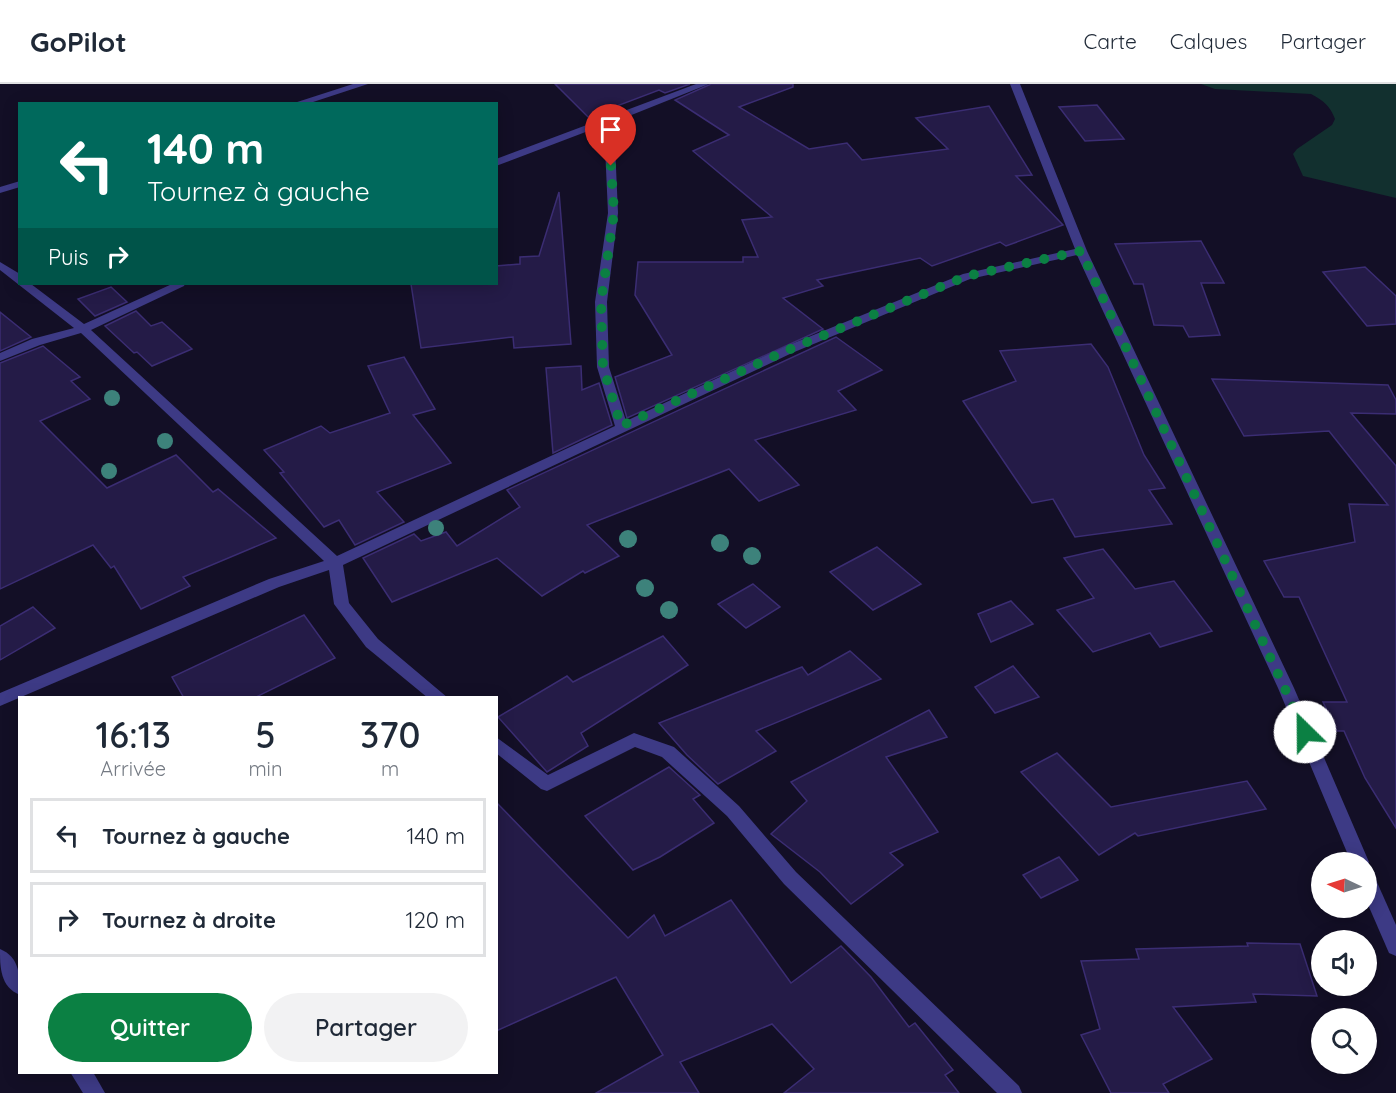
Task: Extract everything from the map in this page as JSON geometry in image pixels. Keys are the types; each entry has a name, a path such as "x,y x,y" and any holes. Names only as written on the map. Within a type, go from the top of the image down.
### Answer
{"street":[{"path":"302,102 363,84"},
{"path":"498,162 704,84"},
{"path":"1015,84 1081,251 1286,688 1356,852"},
{"path":"609,119 614,213 601,302 603,367 621,426"},
{"path":"0,190 18,185"},
{"path":"0,700 274,583 335,563 621,426 788,350 967,276 1081,251"},
{"path":"0,265 18,278"},
{"path":"25,285 83,329 335,563 342,604 372,643 438,696"},
{"path":"0,357 36,342 83,329 178,285"},
{"path":"498,745 547,784 634,740 668,752 733,811 790,878 1012,1093"},
{"path":"1377,903 1396,947"},
{"path":"0,958 18,983"},
{"path":"81,1074 95,1093"}],"green space":[{"path":"1201,84 1396,84 1396,198 1303,176 1293,154 1332,125 1335,119 1329,107 1311,94 1215,89"}],"building":[{"path":"555,84 690,84 665,93 659,90 588,117"},
{"path":"711,84 793,84 793,87 739,107 809,149 847,143 862,160 948,149 916,118 989,106 1032,175 1016,176 1063,225 1006,246 1000,242 932,266 920,258 817,280 823,286 783,298 823,329 627,418 615,377 672,355 635,295 638,262 743,262 743,257 758,257 742,220 772,217 693,151 729,135 675,100"},
{"path":"1097,105 1124,139 1085,141 1059,107"},
{"path":"559,192 571,344 514,348 513,337 421,348 411,285 498,285 498,266 520,264 520,257 539,256"},
{"path":"1201,241 1224,283 1201,283 1220,335 1189,337 1183,326 1154,325 1143,284 1134,284 1115,244"},
{"path":"1365,267 1396,296 1396,324 1367,326 1323,272"},
{"path":"111,287 127,302 95,316 78,299"},
{"path":"136,311 151,326 162,322 192,349 152,366 105,326"},
{"path":"0,312 31,337 0,351"},
{"path":"836,337 882,370 838,391 856,410 755,440 799,485 759,501 729,469 587,525 619,556 585,573 583,571 542,596 497,558 392,602 363,558 414,534 421,541 446,532 457,546 520,507 507,490"},
{"path":"1091,344 1108,367 1144,455 1165,488 1149,490 1172,524 1075,537 1053,499 1032,503 963,401 1016,381 1000,351"},
{"path":"43,346 80,377 71,381 90,399 40,421 107,488 176,455 213,492 218,489 276,538 183,577 190,586 141,609 114,566 111,568 93,545 0,589 0,363"},
{"path":"404,357 435,409 413,415 451,463 377,492 404,522 355,545 339,520 324,527 280,473 284,472 264,450 321,426 330,433 390,413 368,366"},
{"path":"581,366 582,390 599,383 612,425 553,453 546,368"},
{"path":"1212,379 1388,385 1396,400 1396,414 1351,413 1396,466 1396,828 1365,778 1344,731 1337,731 1323,702 1347,702 1299,597 1284,597 1264,561 1355,542 1349,504 1388,505 1329,431 1244,436"},
{"path":"877,547 921,584 873,610 830,572"},
{"path":"1103,549 1135,589 1174,581 1212,631 1160,647 1150,633 1093,652 1057,610 1094,598 1064,558"},
{"path":"753,584 780,607 746,628 718,604"},
{"path":"1011,601 1033,624 991,642 978,614"},
{"path":"33,607 55,628 0,660 0,626"},
{"path":"304,615 335,658 258,696 183,696 172,677"},
{"path":"663,636 688,665 581,733 588,746 547,772 498,717 567,676 573,682"},
{"path":"850,651 881,679 756,731 776,751 718,784 687,755 659,723 802,667 808,675"},
{"path":"1013,666 1039,697 995,713 975,687"},
{"path":"929,710 947,737 886,757 938,832 890,853 903,865 851,904 820,872 771,834 807,801 791,782"},
{"path":"1057,753 1111,807 1247,781 1266,809 1138,836 1135,833 1099,855 1021,772"},
{"path":"669,767 700,795 693,799 714,823 660,857 633,870 585,816"},
{"path":"498,804 628,938 654,915 665,936 731,900 791,983 841,946 871,977 909,1027 915,1023 953,1070 945,1075 959,1093 784,1093 814,1069 772,1024 680,1062 699,1093 596,1093 663,1055 616,977 498,1030"},
{"path":"1059,857 1078,880 1041,898 1023,875"},
{"path":"1247,943 1300,944 1311,978 1311,996 1253,994 1256,1002 1173,1007 1212,1059 1163,1084 1169,1093 1111,1093 1081,1035 1100,1029 1081,961 1139,959 1136,949 1248,946"}],"route":[{"path":"611,166 614,213 601,302 603,367 621,426 788,350 967,276 1081,251 1305,732"}]}
